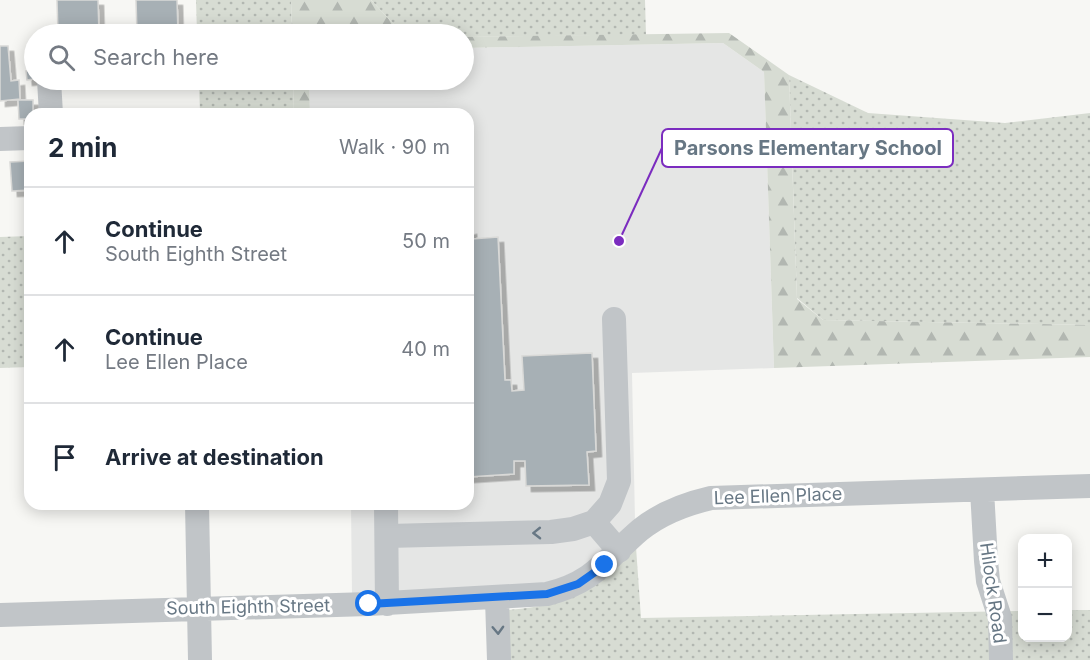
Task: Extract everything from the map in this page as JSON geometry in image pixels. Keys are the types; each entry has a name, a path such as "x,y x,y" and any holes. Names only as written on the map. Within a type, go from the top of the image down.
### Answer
{"street":[{"path":"50,90 51,108"},
{"path":"0,139 24,138"},
{"path":"387,536 551,532 573,530 594,522 610,504 619,481 614,319"},
{"name":"Lee Ellen Place","path":"497,599 563,590 593,575 656,518 684,505 711,498 1090,486"},
{"name":"Hilock Road","path":"982,490 988,581 1000,618 1001,660"},
{"path":"197,510 200,660"},
{"path":"386,510 387,604"},
{"path":"594,522 619,550"},
{"path":"497,599 499,660"},
{"name":"South Eighth Street","path":"0,615 497,599"}],"shaded area":[{"path":"723,43 764,72 774,368 632,373 635,520 588,565 556,580 508,590 352,594 351,510 474,510 474,108 310,108 309,90 474,90 474,48"}],"green space":[{"path":"196,0 291,0 292,24 197,24"},
{"path":"291,0 371,0 394,24 292,24"},
{"path":"371,0 645,0 646,35 474,37 474,24 394,24"},
{"path":"729,33 789,75 797,299 823,320 1090,325 1090,357 774,368 764,72 723,43 474,48 474,37"},
{"path":"789,75 868,113 1005,123 1090,113 1090,325 823,320 797,298"},
{"path":"199,90 293,90 294,108 200,108"},
{"path":"293,90 309,90 310,108 294,108"},
{"path":"24,236 24,367 0,368 0,237"},
{"path":"636,547 641,618 1018,611 1018,642 1072,642 1072,610 1090,610 1090,660 509,660 508,610 547,604 579,593 621,562"}],"building":[{"path":"57,0 98,0 99,24 58,24"},
{"path":"136,0 177,0 178,24 137,24"},
{"path":"0,46 8,46 11,81 19,80 20,99 0,101"},
{"path":"18,100 33,100 33,108 24,108 24,119 19,119"},
{"path":"24,161 24,190 12,191 10,162"},
{"path":"498,237 505,380 511,380 512,391 524,390 522,356 592,353 596,451 587,452 589,485 526,486 525,461 514,461 514,474 474,477 474,239"}],"place":[{"name":"Parsons Elementary School","path":"619,241"}],"route":[{"path":"369,604 497,599 547,594 578,584 600,571 605,565"}]}
